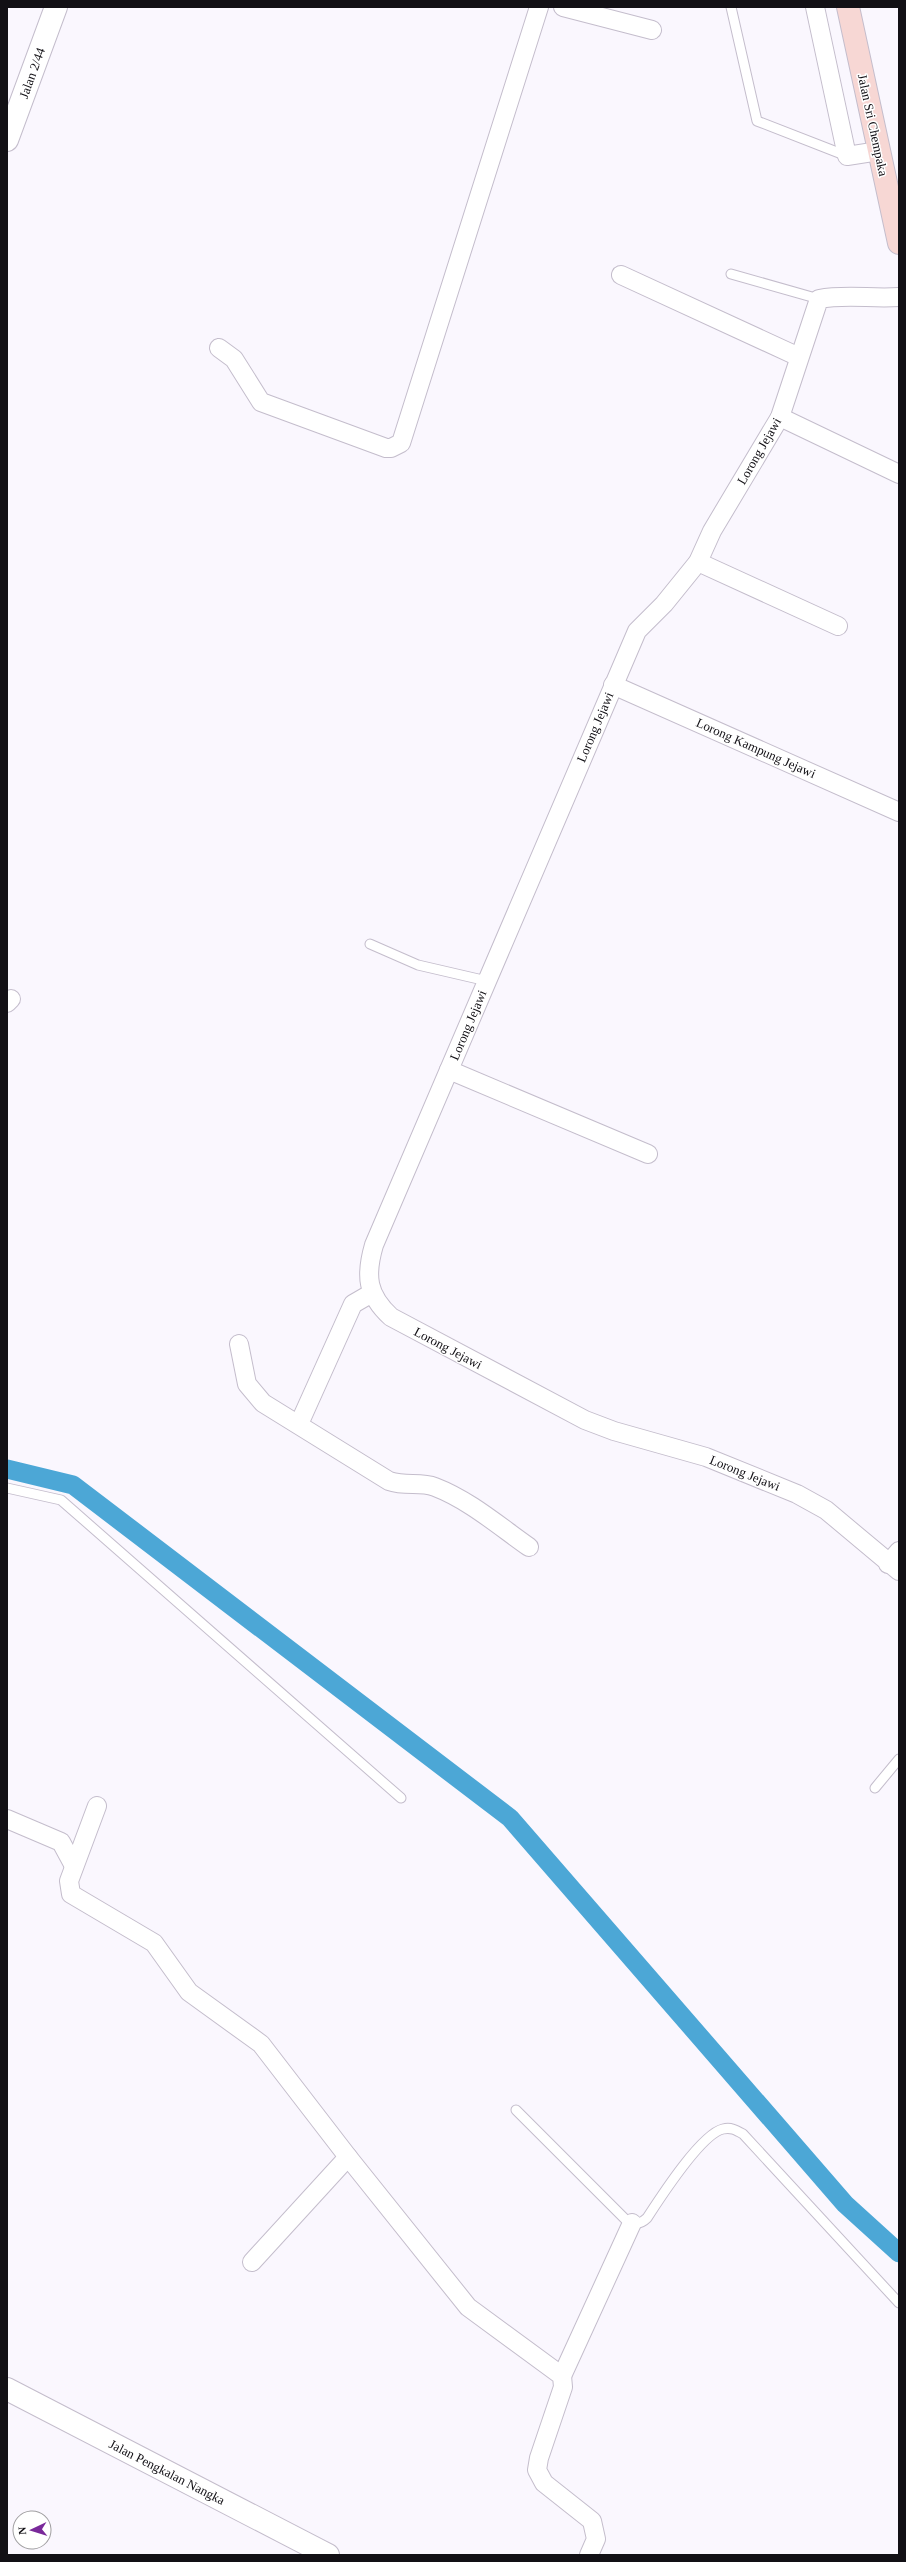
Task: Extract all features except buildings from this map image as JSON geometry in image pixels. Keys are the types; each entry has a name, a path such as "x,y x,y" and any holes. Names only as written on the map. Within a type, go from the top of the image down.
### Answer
{"main road":[{"name":"Jalan Sri Chempaka","path":"848,7 879,151 895,204 899,244"}],"street":[{"name":"Jalan 2/44","path":"7,140 56,7"},
{"path":"219,348 234,359 261,402 386,448 391,448 401,444 539,7"},
{"path":"563,7 652,30"},
{"path":"815,7 847,156 879,151"},
{"path":"621,276 799,357"},
{"path":"819,300 839,295 874,299 899,297"},
{"name":"Lorong Jejawi","path":"819,300 780,417 712,531 698,562 664,604 638,631 613,685 374,1245 370,1261 369,1277 372,1292 378,1305 391,1317 585,1420 614,1431 706,1457 797,1494 826,1510 895,1562"},
{"path":"780,417 899,474"},
{"path":"698,562 838,626"},
{"name":"Lorong Kampung Jejawi","path":"613,685 899,812"},
{"path":"449,1070 648,1154"},
{"path":"299,1424 352,1304 372,1292"},
{"path":"239,1344 243,1370 254,1394 263,1403 390,1480 405,1486 434,1486 461,1499 529,1547"},
{"path":"96,1806 68,1886 71,1894 154,1943 189,1992 261,2044 348,2157 468,2307 562,2376"},
{"path":"7,1819 61,1842 74,1866"},
{"path":"252,2262 348,2157"},
{"path":"589,2555 596,2539 592,2521 544,2483 537,2470 539,2458 563,2387 562,2376 632,2224"},
{"name":"Jalan Pengkalan Nangka","path":"7,2389 328,2555"}],"lane":[{"path":"731,7 757,121 847,156"},
{"path":"731,274 819,300"},
{"path":"370,944 418,965 487,981"},
{"path":"7,1488 61,1500 401,1798"},
{"path":"874,1788 899,1759"},
{"path":"516,2110 627,2221 632,2224 643,2222 647,2218 680,2168 710,2138 722,2129 733,2128 743,2134 899,2303"}],"waterway":[{"path":"7,1469 73,1485 510,1818 845,2204 899,2253"}]}
